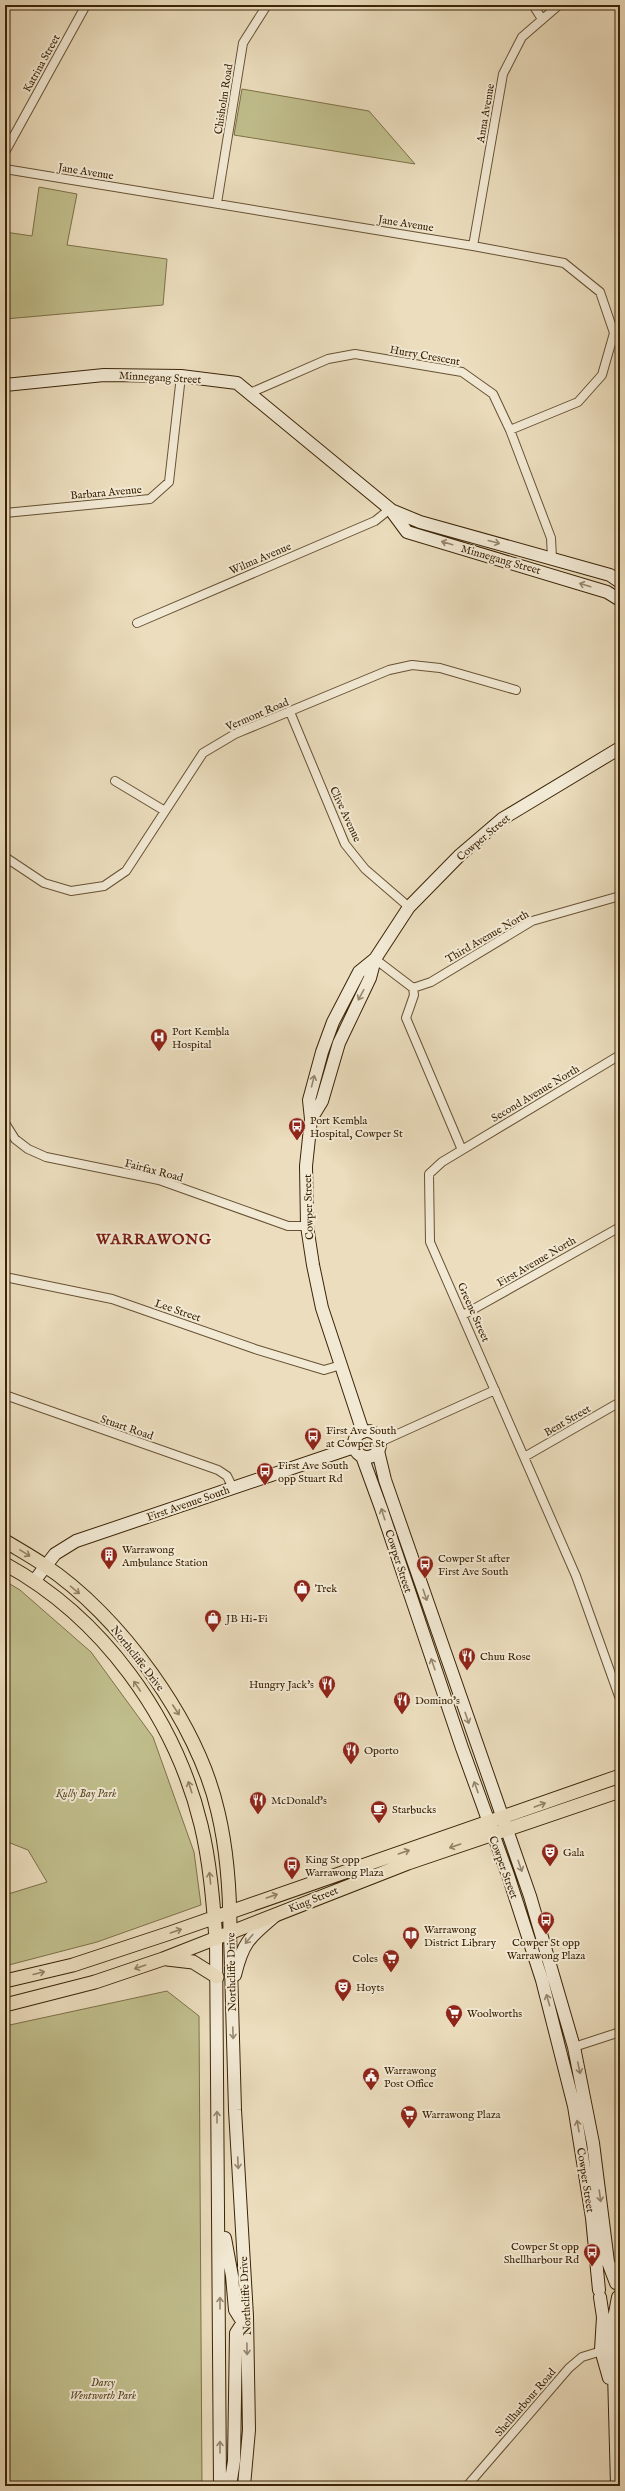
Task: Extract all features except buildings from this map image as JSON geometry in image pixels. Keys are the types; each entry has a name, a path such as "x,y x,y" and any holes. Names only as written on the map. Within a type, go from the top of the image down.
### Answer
{"main road":[{"name":"Minnegang Street","path":"5,385 104,375 181,376 237,383 390,509 407,532 607,592 620,600"},
{"name":"Minnegang Street","path":"390,509 420,522 610,575 620,582"},
{"name":"Cowper Street","path":"363,1432 322,1308 307,1226 306,1166 311,1119 309,1100 322,1052 333,1022 359,972 375,959 409,907 460,856 502,819 620,748"},
{"name":"Cowper Street","path":"311,1119 322,1101 347,1024 370,978 375,959"},
{"path":"328,1080 327,1068 322,1052 331,1045 339,1027 347,1024"},
{"path":"363,1432 372,1432 379,1447 372,1456 358,1452 356,1436 363,1432"},
{"name":"Cowper Street","path":"379,1447 385,1480 505,1824 542,1936 574,2046 593,2143 608,2262 619,2291 606,2349"},
{"name":"Cowper Street","path":"358,1452 379,1501 537,1963 569,2082 592,2218 599,2294 614,2397 617,2486"},
{"name":"First Avenue South","path":"35,1580 45,1565 55,1554 76,1541 233,1488 358,1452"},
{"name":"Northcliffe Drive","path":"5,1541 45,1565 100,1611 134,1650 168,1697 188,1732 204,1769 218,1812 230,1910 236,2140 246,2323 248,2430 244,2486"},
{"name":"Northcliffe Drive","path":"5,1564 35,1580 76,1612 124,1668 165,1728 188,1781 201,1824 207,1851 216,1939 220,2486"},
{"name":"King Street","path":"505,1824 620,1776"},
{"name":"King Street","path":"5,1981 73,1965 214,1917 230,1910 491,1828 620,1791"},
{"name":"King Street","path":"5,2005 95,1982 164,1959 491,1828"},
{"path":"231,1994 240,1955 246,1944 278,1913"},
{"path":"164,1959 193,1962 217,1977"},
{"path":"219,2215 232,2276 235,2310 246,2323 236,2333 234,2461 230,2486"},
{"path":"606,2282 619,2291 610,2302 599,2294 606,2282"}],"street":[{"name":"Katrina Street","path":"5,152 86,5"},
{"name":"Chisholm Road","path":"217,203 243,43 267,5"},
{"path":"533,5 542,19"},
{"name":"Anna Avenue","path":"473,246 503,74 522,37 559,5"},
{"name":"Jane Avenue","path":"5,169 473,246 564,263 600,292 614,333 602,375 578,402 510,430"},
{"name":"Hurry Crescent","path":"250,393 328,359 356,354 462,372 493,394 510,430 551,538 552,558"},
{"name":"Barbara Avenue","path":"5,513 150,499 169,482 181,376"},
{"name":"Wilma Avenue","path":"137,623 375,521 390,509"},
{"name":"Vermont Road","path":"5,857 44,883 71,891 104,886 126,871 203,753 234,734 389,670 412,665 440,668 516,690"},
{"name":"Clive Avenue","path":"290,712 345,844 365,869 409,907"},
{"path":"115,781 165,811"},
{"name":"Third Avenue North","path":"413,988 431,982 532,921 620,896"},
{"path":"375,959 413,988 414,995 406,1018 462,1150"},
{"name":"Second Avenue North","path":"462,1150 620,1056"},
{"name":"Fairfax Road","path":"5,1123 15,1139 28,1149 46,1157 159,1180 288,1226 307,1226"},
{"name":"Greene Street","path":"462,1150 442,1162 429,1174 430,1242 495,1390 526,1456 576,1576 620,1699"},
{"name":"First Avenue North","path":"463,1316 620,1226"},
{"name":"Lee Street","path":"5,1277 112,1299 255,1350 324,1370 341,1365"},
{"path":"379,1447 495,1390"},
{"name":"Stuart Road","path":"5,1395 218,1470 227,1476 233,1488"},
{"name":"Bent Street","path":"526,1456 620,1402"},
{"path":"574,2046 620,2032"},
{"name":"Shellharbour Road","path":"467,2486 569,2368 582,2356 606,2349"}],"green space":[{"path":"242,89 369,111 415,164 234,135"},
{"path":"39,187 77,194 67,245 167,259 163,305 5,319 5,232 32,236"},
{"name":"Kully Bay Park","path":"5,1581 20,1590 91,1652 153,1737 194,1852 201,1905 97,1942 5,1966 5,1895 47,1882 28,1850 5,1841"},
{"name":"Darcy Wentworth Park","path":"167,1991 199,2016 202,2486 5,2486 5,2026"}],"place":[{"name":"Port Kembla Hospital","path":"159,1052"},
{"name":"Port Kembla Hospital, Cowper St","path":"297,1141"},
{"name":"First Ave South at Cowper St","path":"313,1451"},
{"name":"First Ave South opp Stuart Rd","path":"265,1486"},
{"name":"Warrawong Ambulance Station","path":"109,1570"},
{"name":"Cowper St after First Ave South","path":"425,1579"},
{"name":"Trek","path":"302,1603"},
{"name":"JB Hi-Fi","path":"213,1633"},
{"name":"Chuu Rose","path":"467,1671"},
{"name":"Hungry Jack's","path":"327,1699"},
{"name":"Domino's","path":"402,1715"},
{"name":"Oporto","path":"351,1765"},
{"name":"McDonald's","path":"258,1815"},
{"name":"Starbucks","path":"379,1824"},
{"name":"Gala","path":"550,1867"},
{"name":"King St opp Warrawong Plaza","path":"292,1880"},
{"name":"Cowper St opp Warrawong Plaza","path":"546,1935"},
{"name":"Warrawong District Library","path":"411,1950"},
{"name":"Coles","path":"391,1973"},
{"name":"Hoyts","path":"343,2002"},
{"name":"Woolworths","path":"454,2028"},
{"name":"Warrawong Post Office","path":"371,2091"},
{"name":"Warrawong Plaza","path":"409,2129"},
{"name":"Cowper St opp Shellharbour Rd","path":"592,2267"}],"district":[{"name":"WARRAWONG","path":"154,1239"}]}
